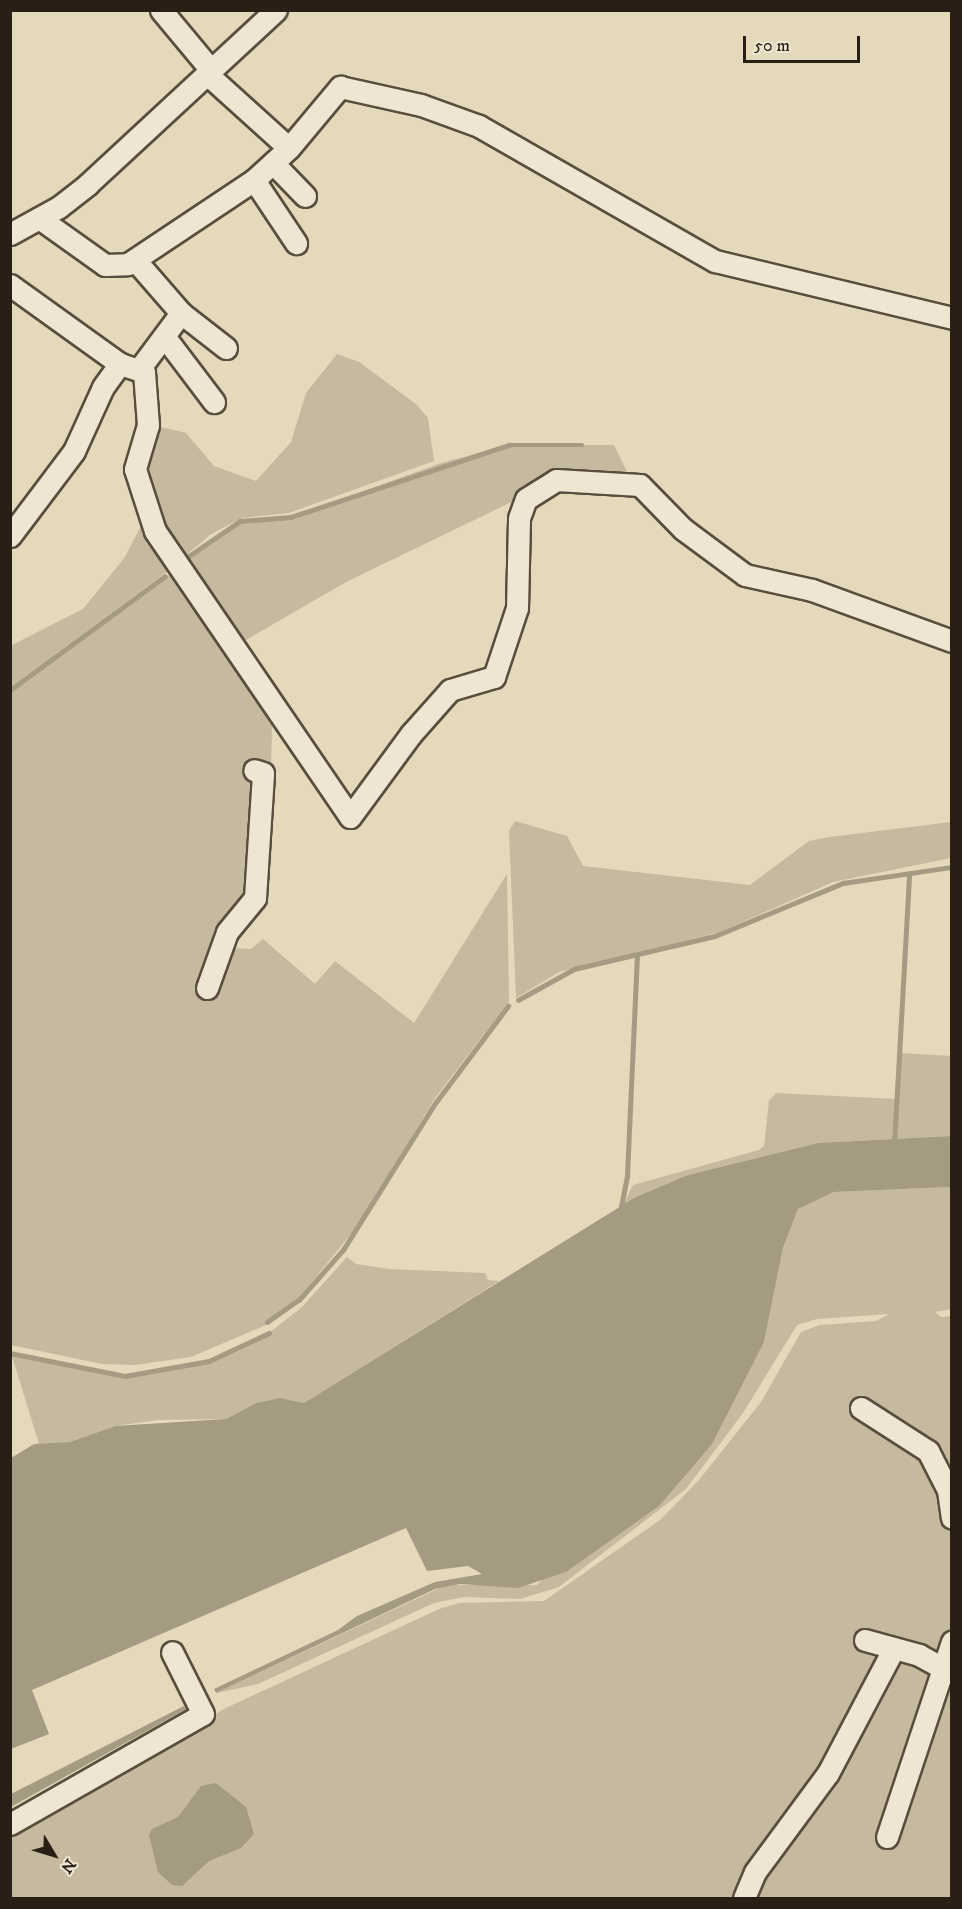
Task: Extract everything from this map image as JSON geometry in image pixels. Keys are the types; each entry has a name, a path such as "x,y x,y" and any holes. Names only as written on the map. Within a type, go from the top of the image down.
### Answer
{"street":[{"path":"161,10 209,72 289,148"},
{"path":"10,234 39,218 88,184 276,10"},
{"path":"39,218 105,265 120,268 254,180 289,148 340,87 422,105 479,126 715,261 951,318"},
{"path":"273,163 305,196"},
{"path":"254,180 296,243"},
{"path":"135,260 182,313 226,348"},
{"path":"10,285 147,376 148,425 135,469 155,531 350,817 411,734 450,690 494,677 517,608 519,518 526,499 556,480 640,485 683,528 745,575 812,590 951,641"},
{"path":"10,536 74,452 104,387 164,336 182,313"},
{"path":"164,336 214,402"},
{"path":"207,988 228,932 255,898 263,773 254,770"},
{"path":"861,1408 928,1450 948,1490 951,1518"},
{"path":"865,1640 894,1648 947,1670"},
{"path":"887,1837 947,1670 951,1642"},
{"path":"744,1899 755,1872 828,1773 894,1648"},
{"path":"10,1824 203,1714 172,1652"}],"shaded area":[{"path":"337,354 359,362 416,404 428,418 434,461 289,513 242,518 211,534 179,561 142,484 153,425 186,433 214,466 256,481 291,442 306,393"},
{"path":"509,445 614,445 631,480 527,485 524,496 348,581 239,644 181,565 217,535 241,524 298,515 441,463"},
{"path":"144,520 168,571 11,687 10,646 83,609 125,557"},
{"path":"173,572 272,719 269,891 232,948 251,949 263,939 315,984 335,961 414,1023 507,874 509,1002 435,1098 363,1219 299,1298 266,1325 191,1357 135,1365 102,1364 11,1345 10,692"},
{"path":"515,821 567,836 583,866 750,885 809,841 830,837 951,822 951,858 833,882 720,932 559,972 516,998 509,831"},
{"path":"900,1053 951,1056 951,1136 818,1143 688,1175 623,1205 633,1185 759,1150 764,1146 769,1101 776,1093 897,1099"},
{"path":"951,1136 951,1187 834,1192 798,1209 783,1248 764,1342 712,1444 659,1506 566,1572 518,1588 460,1584 435,1589 216,1693 214,1689 338,1630 357,1616 435,1582 482,1574 468,1566 427,1571 406,1528 32,1690 49,1734 11,1749 11,1458 34,1444 70,1442 115,1426 226,1419 256,1403 280,1398 304,1403 634,1198 688,1175 818,1143"},
{"path":"951,1187 951,1309 935,1312 941,1317 952,1316 951,1898 11,1898 11,1829 57,1800 228,1707 439,1609 459,1603 544,1601 660,1520 699,1480 761,1402 801,1332 820,1325 876,1321 889,1314 817,1319 797,1325 743,1413 686,1489 559,1587 520,1599 464,1597 434,1603 258,1684 216,1693 446,1585 537,1585 764,1342 783,1248 798,1209 834,1192"},
{"path":"347,1257 356,1264 389,1269 485,1273 488,1280 499,1281 304,1403 280,1398 256,1403 226,1419 158,1420 115,1426 70,1442 39,1444 11,1353 125,1376 209,1361 269,1333 302,1307"},
{"path":"184,1706 186,1709 11,1807 11,1794"},
{"path":"216,1783 246,1807 254,1834 241,1848 209,1861 182,1886 172,1885 158,1872 149,1835 152,1829 178,1817 201,1786"}],"waterway":[{"path":"183,560 240,521 291,517 509,445 582,445"},
{"path":"10,690 165,576"},
{"path":"518,1000 574,969 715,936 843,883 952,867"},
{"path":"894,1145 909,873"},
{"path":"621,1207 627,1175 637,955"},
{"path":"267,1322 299,1300 343,1250 436,1102 508,1006"},
{"path":"10,1353 125,1376 209,1361 269,1333"}]}
